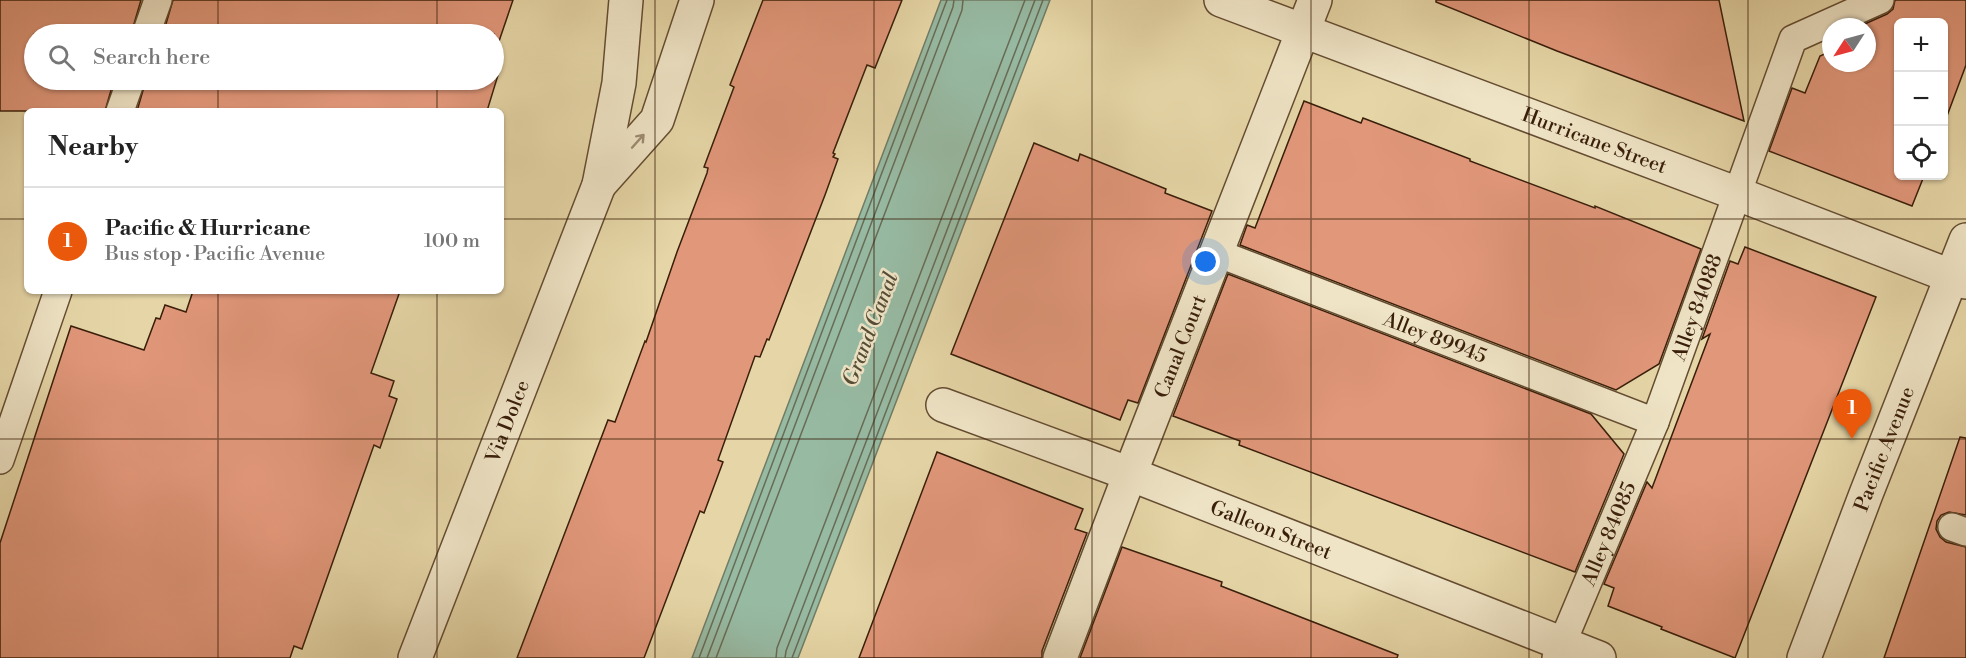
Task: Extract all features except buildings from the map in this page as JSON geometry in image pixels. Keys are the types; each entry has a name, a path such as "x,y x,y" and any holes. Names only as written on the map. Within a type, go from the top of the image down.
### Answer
{"street":[{"name":"Via Dolce","path":"415,658 598,184 619,83 626,0"},
{"name":"Via Dolce","path":"598,184 657,120 697,0"},
{"name":"Hurricane Street","path":"1221,0 1738,194 1959,280"},
{"name":"Canal Court","path":"1060,658 1315,0"},
{"name":"Pacific Avenue","path":"1804,658 1866,494 1959,280 1966,240"},
{"name":"Galleon Street","path":"943,405 1130,474 1558,651 1599,658"}],"lane":[{"path":"150,24 158,0"},
{"name":"Alley 84088","path":"1655,422 1793,39 1880,0"},
{"path":"121,108 127,90"},
{"name":"Alley 89945","path":"1217,253 1655,422"},
{"path":"0,460 57,294"},
{"name":"Alley 84085","path":"1558,651 1655,422"}],"water":[{"name":"Grand Canal","path":"941,0 1050,0 798,658 692,658"}],"place":[{"name":"Pacific & Hurricane","path":"1852,439"}]}
